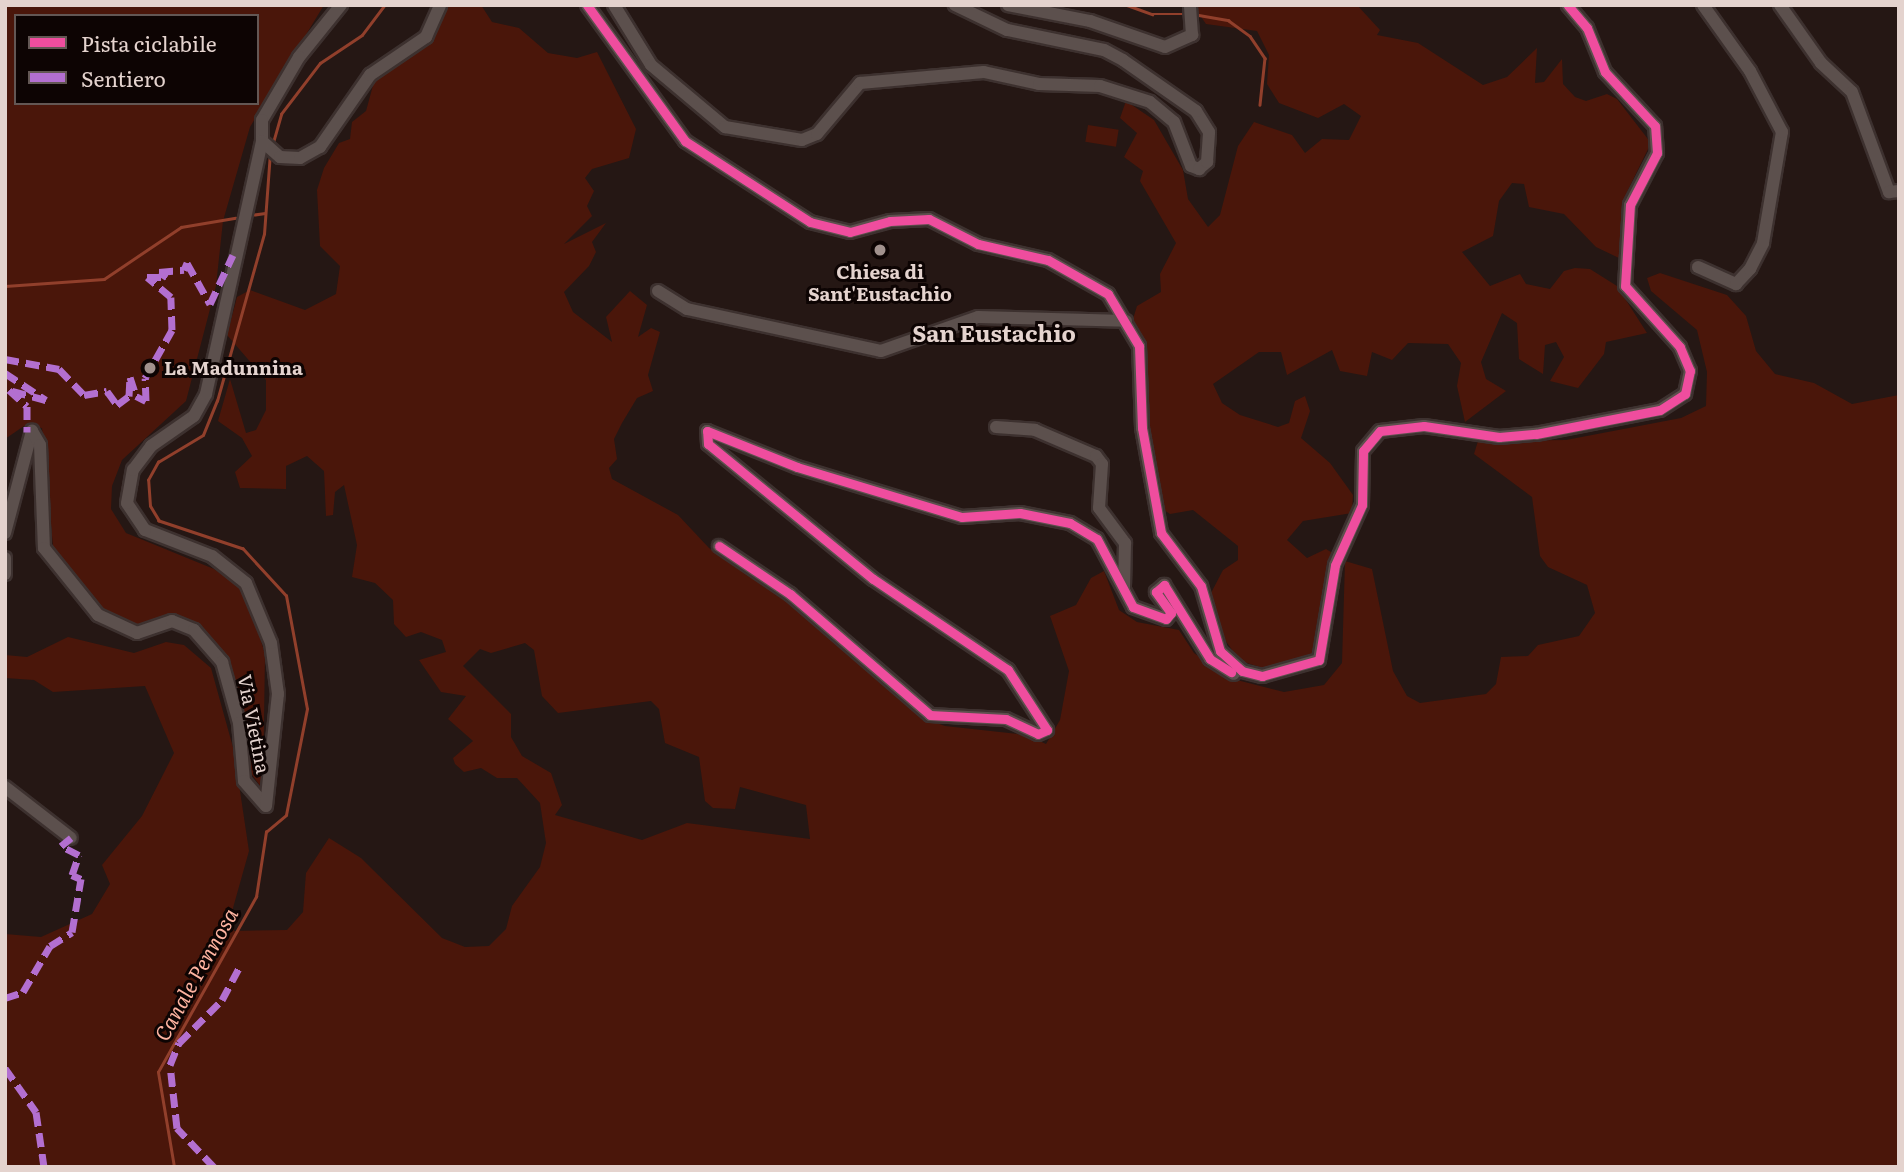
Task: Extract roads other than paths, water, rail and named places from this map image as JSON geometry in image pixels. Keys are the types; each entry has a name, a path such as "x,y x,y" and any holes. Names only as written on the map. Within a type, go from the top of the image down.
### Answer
{"street":[{"path":"341,5 280,88 262,120 264,144 280,157 300,158 320,147 370,75 426,37 440,5"},
{"path":"587,5 685,141 810,222 850,232 890,220 929,219 978,244 1030,253 1085,278 1108,295 1139,346 1142,428 1161,533 1201,586 1220,651 1242,671 1262,676 1319,660 1335,565 1364,495 1363,451 1380,431 1424,426 1499,437 1536,434 1660,410 1685,394 1689,371 1679,347 1625,286 1630,205 1657,153 1654,126 1605,72 1587,29 1568,5"},
{"path":"614,5 651,65 725,127 802,140 817,134 860,83 984,72 1039,84 1100,86 1150,102 1174,122 1191,166 1199,169 1207,162 1209,132 1201,117 1123,60 1104,50 1007,30 955,5"},
{"path":"1008,5 1090,21 1165,47 1185,43 1195,23 1191,6"},
{"path":"1698,267 1736,284 1750,269 1763,243 1782,132 1750,71 1703,5"},
{"path":"1780,5 1821,63 1852,92 1889,192 1899,191"},
{"name":"Via Vietina","path":"5,533 32,431 40,445 44,548 98,615 137,633 172,621 194,630 222,662 239,723 244,781 265,806 278,694 271,643 246,583 212,556 145,530 127,503 133,470 151,446 194,416 206,394 264,144"},
{"path":"658,291 687,309 881,351 978,317 1126,321"},
{"path":"996,427 1035,430 1096,456 1102,464 1099,508 1125,543 1124,591"},
{"path":"719,546 790,594 930,715 1006,719 1038,734 1047,730 1045,721 1008,670 873,579 708,444 704,434 961,517 1020,513 1070,523 1097,539 1133,607 1166,619 1171,613 1156,592 1164,584 1210,659 1237,676 1242,671"},
{"path":"5,558 5,574"},
{"path":"5,787 71,838"}],"waterway":[{"name":"Canale Pennosa","path":"272,146 281,114 320,63 362,35 385,5"},
{"path":"1127,5 1152,14 1186,14"},
{"path":"1193,14 1228,20 1250,36 1265,58 1260,105"},
{"name":"Canale Pennosa","path":"174,1167 158,1072 256,897 266,832 286,815 307,709 286,596 243,549 159,521 150,506 148,480 158,462 203,435 217,401 264,234 270,152"},
{"path":"251,215 265,213"},
{"path":"5,286 104,279 181,227 235,218"}],"place":[{"name":"Chiesa di Sant'Eustachio","path":"880,250"},
{"name":"La Madunnina","path":"150,368"}],"district":[{"name":"San Eustachio","path":"994,332"}]}
